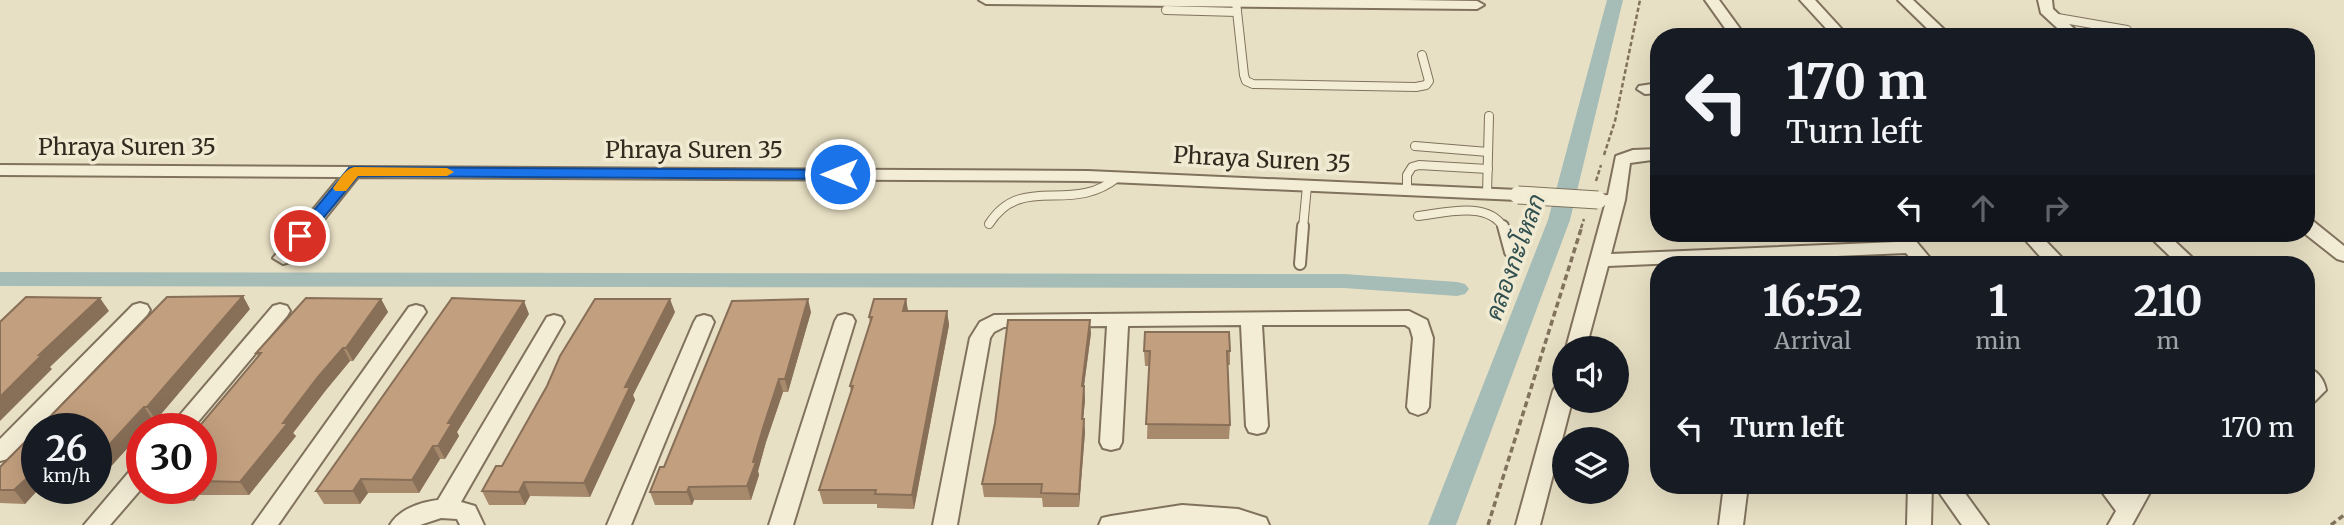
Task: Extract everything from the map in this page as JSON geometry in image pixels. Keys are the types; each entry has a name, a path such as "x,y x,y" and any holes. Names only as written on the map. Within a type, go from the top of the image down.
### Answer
{"street":[{"path":"986,0 1237,7 1477,5"},
{"path":"1712,0 1732,28"},
{"path":"1807,0 1833,28"},
{"path":"1905,0 1935,28"},
{"path":"2045,0 2046,10 2065,28"},
{"path":"1579,336 1600,260 1601,200 1622,160 1633,155 1650,155"},
{"name":"Phraya Suren 35","path":"0,170 1118,177 1407,190 1478,199 1517,195 1601,200"},
{"path":"283,258 354,172"},
{"path":"2315,232 2344,256"},
{"path":"1805,256 1893,242"},
{"path":"1907,242 1918,256"},
{"path":"2037,242 2050,256"},
{"path":"2165,242 2180,256"},
{"path":"1600,260 1650,260"},
{"path":"0,453 140,310"},
{"path":"193,413 280,311"},
{"path":"265,525 416,312"},
{"path":"945,525 982,332 994,323 1010,319 1402,317 1420,325 1423,338 1418,407"},
{"path":"1111,442 1118,319"},
{"path":"1251,319 1257,426"},
{"path":"780,525 845,321"},
{"path":"446,508 554,322"},
{"path":"620,525 704,322"},
{"path":"1528,525 1558,413"},
{"path":"96,525 126,490"},
{"path":"1731,525 1735,494"},
{"path":"1919,525 1920,494"},
{"path":"1953,494 1976,525"},
{"path":"2114,494 2125,517"},
{"path":"2125,517 2137,494"},
{"path":"401,525 419,514 446,508 466,513 472,525"},
{"path":"1111,525 1149,516 1197,513 1245,520 1258,525"}],"lane":[{"path":"1166,10 1237,7 1244,75 1246,81 1252,84 1416,87 1426,85 1429,81 1422,55"},
{"path":"2052,17 2115,28"},
{"path":"1478,199 1488,169 1489,116"},
{"path":"1415,146 1488,152"},
{"path":"1407,190 1407,175 1412,167 1419,165 1488,169"},
{"path":"989,224 1001,207 1011,202 1025,198 1087,195 1109,186 1118,177"},
{"path":"1300,264 1307,186"},
{"path":"1418,216 1478,199"},
{"path":"1478,199 1501,222 1510,238 1510,252"}],"path":[{"path":"1488,525 1601,200 1640,0"},
{"path":"2331,525 2344,515"}],"building":[{"path":"243,296 147,407 138,413 126,413 126,426 112,442 112,413 54,413 167,297"},
{"path":"26,297 100,298 39,355 42,355 0,397 0,322"},
{"path":"306,298 381,299 346,348 343,348 318,377 283,423 288,423 240,482 217,481 217,413 210,413 261,353 256,353"},
{"path":"452,298 524,301 448,423 452,423 438,446 433,446 412,480 361,479 353,491 316,491"},
{"path":"595,299 670,299 625,387 630,387 584,483 524,482 519,492 482,491 496,466 502,466 547,386 560,356"},
{"path":"808,299 785,379 779,379 747,486 689,487 687,492 650,492 660,467 664,467 732,301"},
{"path":"874,299 906,299 903,311 947,311 912,495 875,494 876,490 819,490 853,386 850,386 872,317 869,317"},
{"path":"1008,320 1090,320 1082,386 1084,419 1079,494 1041,493 1042,484 982,484 995,423"},
{"path":"1145,332 1229,332 1230,351 1227,351 1230,425 1146,424 1150,351 1144,351"},
{"path":"21,446 21,484 14,490 0,490 0,467"}],"waterway":[{"name":"คลองกะโหลก","path":"1442,525 1559,220 1615,0"},
{"path":"0,279 1344,281 1457,289"}],"slow traffic":[{"path":"341,188 354,172 447,172"}],"route":[{"path":"300,236 354,172 840,174"}]}
